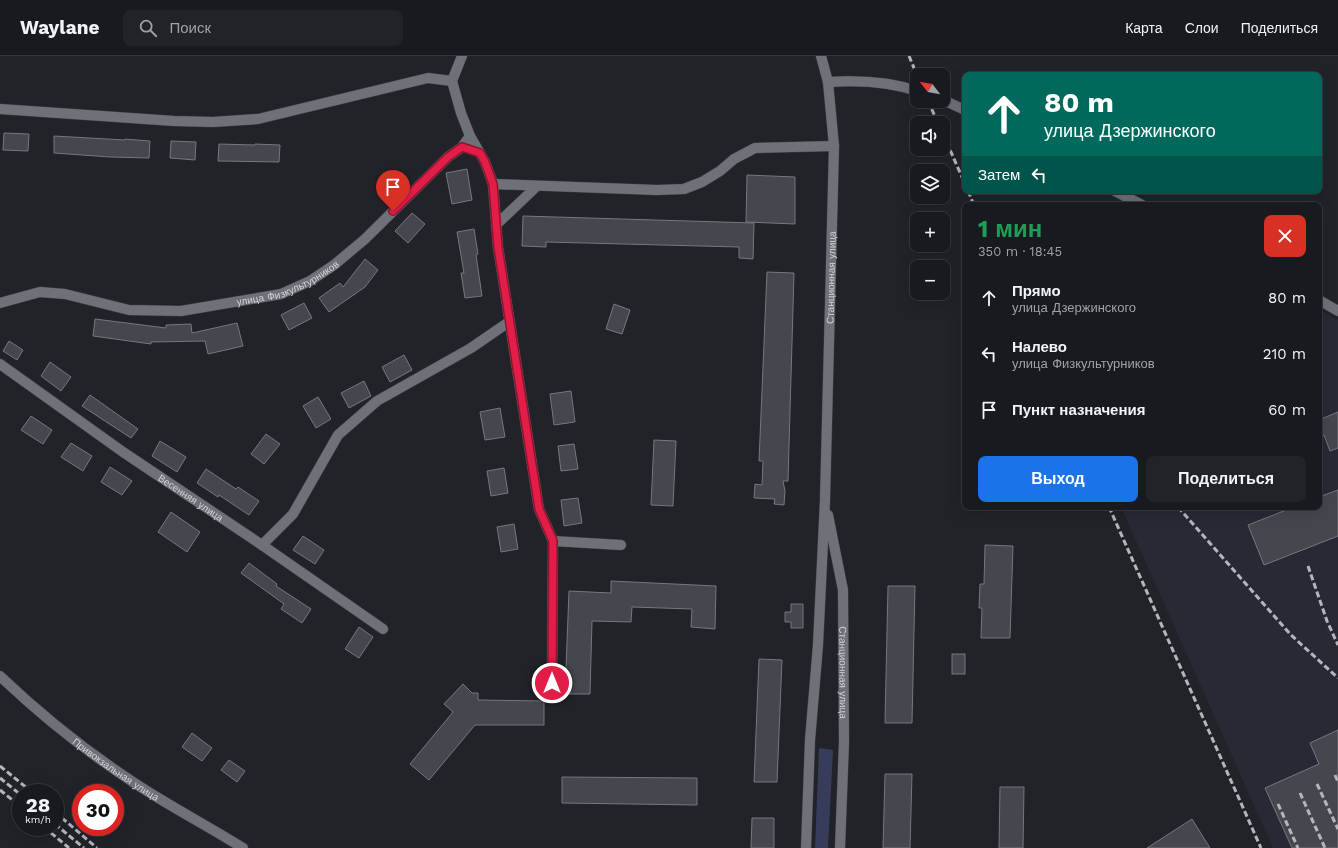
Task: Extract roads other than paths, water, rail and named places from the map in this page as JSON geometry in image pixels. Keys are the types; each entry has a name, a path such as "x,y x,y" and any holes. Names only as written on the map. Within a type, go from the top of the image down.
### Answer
{"street":[{"name":"Станционная улица","path":"806,848 810,740 818,645 825,500 834,146 828,82 821,56"},
{"path":"462,57 452,81 461,113 470,136 485,162 493,184 498,247 539,509 553,541 552,683"},
{"path":"0,109 174,121 213,122 258,119 428,78 452,81"},
{"path":"828,82 862,80 910,89"},
{"path":"950,103 962,109"},
{"name":"улица Физкультурников","path":"0,303 40,292 65,294 129,310 180,311 282,294 310,281 334,265 364,239 448,157 462,147 470,136"},
{"path":"493,184 657,190 684,189 702,182 720,171 734,159 754,148 834,146"},
{"path":"462,147 480,153"},
{"path":"496,225 537,186"},
{"path":"1121,194 1136,202"},
{"path":"1322,302 1338,311"},
{"path":"262,545 293,514 338,435 377,401 471,348 509,322"},
{"name":"Весенняя улица","path":"0,364 122,452 262,545 382,628"},
{"name":"Станционная улица","path":"825,500 843,590 844,742 840,848"},
{"path":"553,541 621,545"},
{"name":"Привокзальная улица","path":"0,676 48,719 108,765 137,785 243,848"}],"railway":[{"path":"909,56 914,68"},
{"path":"931,108 935,116"},
{"path":"950,150 962,177"},
{"path":"969,194 973,202"},
{"path":"1110,510 1261,848"},
{"path":"1181,510 1291,635 1338,678"},
{"path":"1308,566 1327,621 1338,645"},
{"path":"0,766 22,784"},
{"path":"1335,775 1338,782"},
{"path":"0,778 12,788"},
{"path":"1317,784 1338,829"},
{"path":"0,790 12,800"},
{"path":"1300,793 1325,848"},
{"path":"1278,804 1298,848"},
{"path":"64,820 97,848"},
{"path":"64,831 84,848"},
{"path":"55,836 69,848"}]}
